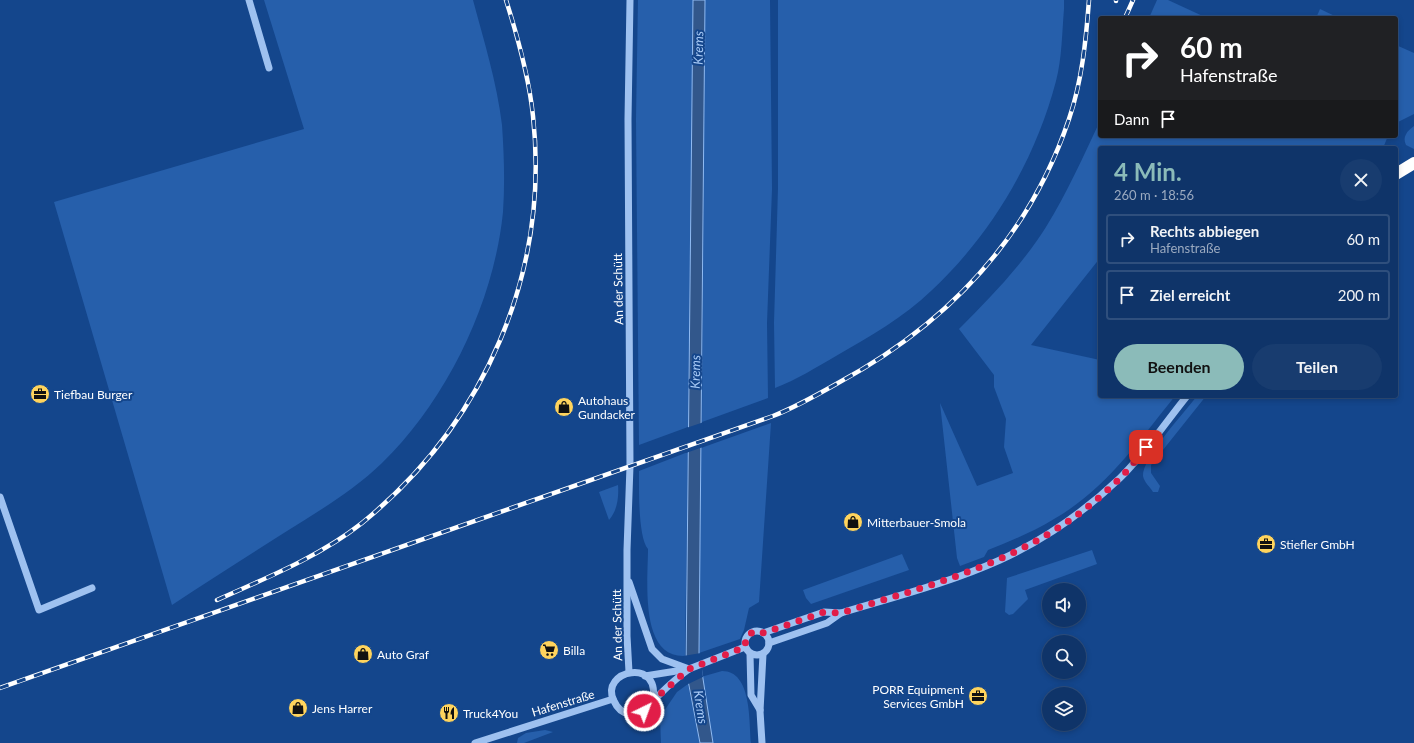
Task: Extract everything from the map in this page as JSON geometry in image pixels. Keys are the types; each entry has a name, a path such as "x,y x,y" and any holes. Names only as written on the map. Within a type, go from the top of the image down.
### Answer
{"highway":[{"path":"1398,173 1414,163"}],"street":[{"path":"248,0 269,68"},
{"name":"An der Schütt","path":"630,0 628,119 630,466 627,577 627,644 630,672"},
{"path":"769,643 827,623 841,613 976,570 1035,543 1061,527 1094,502 1121,477 1185,398"},
{"path":"0,497 39,610 92,588"},
{"name":"An der Schütt","path":"627,577 644,625 648,643 656,655 662,659 689,669"},
{"path":"764,633 769,643 768,649 763,654 754,656 741,648 749,633 754,631 764,633 824,612 841,613"},
{"name":"Hafenstraße","path":"689,669 658,696 644,711 631,714 624,712 617,707 613,699 612,690 615,682 621,676 630,672 638,672 645,676 689,669 741,648"},
{"path":"750,654 751,695 760,711"},
{"path":"762,743 760,711 763,654"},
{"path":"645,676 652,683 654,693 652,704"},
{"name":"Hafenstraße","path":"475,743 493,740 613,699"}],"shaded area":[{"path":"264,0 473,0 494,78 502,125 504,201 498,246 478,314 464,348 427,410 405,438 382,463 348,491 324,508 172,605 54,202 304,129"},
{"path":"638,0 693,0 688,427 639,445 636,119"},
{"path":"705,0 770,0 772,189 767,323 768,398 702,422"},
{"path":"778,0 1064,0 1064,9 1061,54 1058,72 1047,111 1036,140 1008,195 973,246 931,291 898,318 814,369 775,388 774,323 778,188"},
{"path":"1157,0 1168,0 1203,16 1150,16"},
{"path":"1320,9 1335,16 1317,16"},
{"path":"1398,46 1414,53 1414,114 1398,122"},
{"path":"1098,125 1098,138 1387,138 1384,146 1098,146 1098,261 1031,345 1098,360 1098,398 1173,398 1120,464 1089,494 1046,524 988,550 984,557 960,566 957,558 940,403 977,486 1013,473 1004,447 1006,419 994,387 994,375 959,329 1006,280 1037,241 1061,201"},
{"path":"1414,126 1414,149 1406,145 1405,137 1407,132"},
{"path":"1195,398 1204,398 1151,465 1151,473 1160,486 1158,492 1153,492 1143,476 1145,468 1156,447"},
{"path":"771,423 759,602 749,608 744,630 740,639 699,653 701,448"},
{"path":"688,452 685,656 670,653 660,644 653,631 649,615 647,579 648,549 642,535 639,500 639,471"},
{"path":"618,485 617,504 614,513 609,520 599,492"},
{"path":"1092,550 1097,564 1025,590 1028,599 1013,614 1009,615 1005,612 1007,578"},
{"path":"902,554 909,570 811,604 806,598 803,590"},
{"path":"722,671 732,673 739,679 744,688 749,711 751,743 713,743 701,677"},
{"path":"688,684 700,743 661,743 660,717 677,692"},
{"path":"545,730 553,732 524,743 517,743 518,738 526,733"}],"water":[{"name":"Krems","path":"693,0 705,0 699,653 713,743 700,743 686,670"}],"pier":[{"path":"704,422 703,447 686,453 686,428"},
{"path":"701,653 703,677 686,685 683,656"}],"railway":[{"path":"217,600 292,566 328,546 362,523 405,484 443,440 474,392 500,341 519,288 531,232 536,175 533,116 529,87 519,43 506,0"},
{"path":"0,688 773,416 790,409 878,360 914,334 948,305 979,274 1007,239 1031,202 1052,162 1069,119 1083,60 1089,0"},
{"path":"1126,16 1133,0"}],"place":[{"name":"Tiefbau Burger","path":"40,394"},
{"name":"Autohaus Gundacker","path":"564,407"},
{"name":"Mitterbauer-Smola","path":"853,522"},
{"name":"Stiefler GmbH","path":"1266,544"},
{"name":"Billa","path":"549,650"},
{"name":"Auto Graf","path":"363,654"},
{"name":"PORR Equipment Services GmbH","path":"978,696"},
{"name":"Jens Harrer","path":"298,708"},
{"name":"Truck4You","path":"449,713"}],"route":[{"path":"644,711 672,682 689,669 745,647 744,642 749,633 754,631 764,633 824,612 841,613 976,570 1035,543 1061,527 1094,502 1121,477 1146,447"}]}
